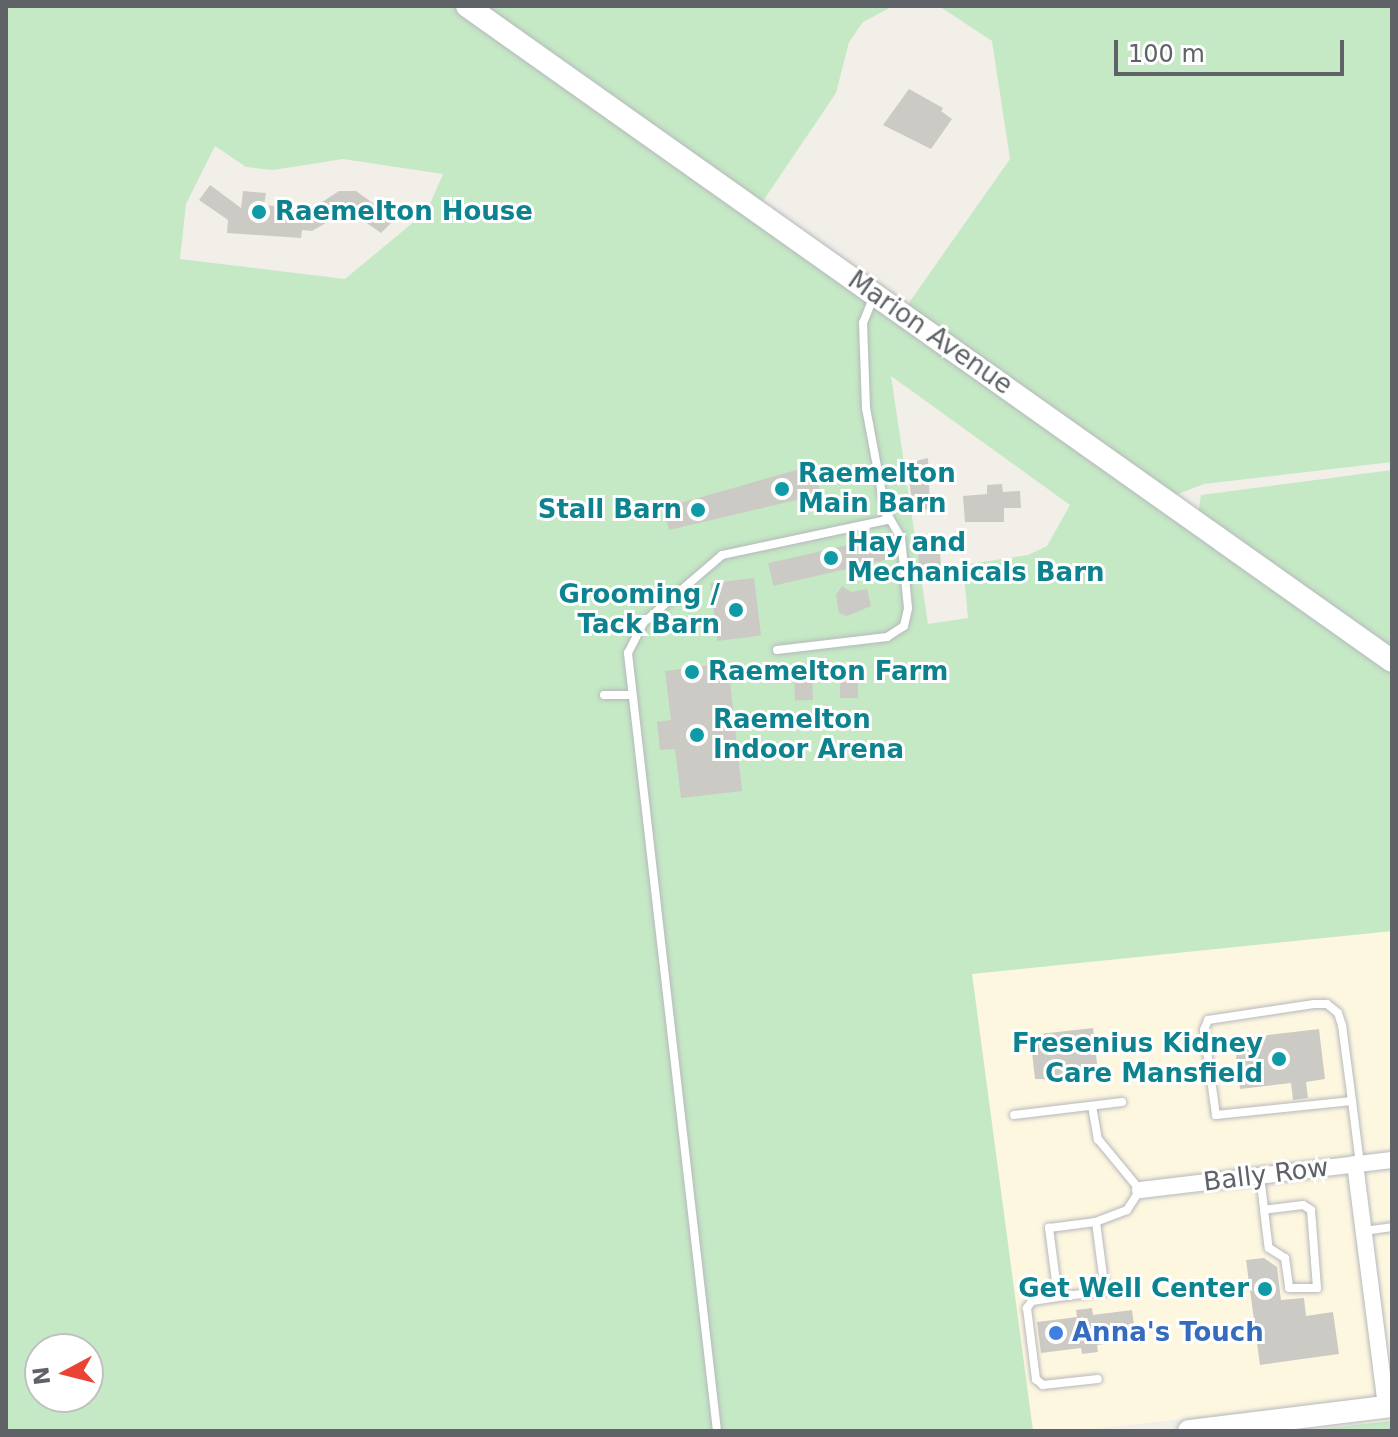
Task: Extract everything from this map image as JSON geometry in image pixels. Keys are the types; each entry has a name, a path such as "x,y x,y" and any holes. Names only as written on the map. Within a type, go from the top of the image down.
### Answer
{"street":[{"name":"Marion Avenue","path":"467,6 1392,661"},
{"name":"Bally Row","path":"1140,1190 1392,1160"},
{"path":"1189,1431 1389,1406 1384,1330 1364,1231 1357,1164"}],"lane":[{"path":"777,650 887,637 904,626 908,608 901,538 889,517 866,408 863,323 875,294"},
{"path":"717,1431 628,653 637,630 722,555 889,517"},
{"path":"604,695 631,695"},
{"path":"1352,1101 1216,1115 1204,1030 1208,1020 1327,1004 1342,1025 1352,1101 1357,1164"},
{"path":"1014,1115 1122,1102"},
{"path":"1058,1297 1049,1228 1096,1222 1127,1210 1140,1190 1098,1139 1092,1106"},
{"path":"1260,1176 1264,1210 1269,1248 1285,1258 1289,1288 1317,1288 1311,1210 1303,1205 1264,1210"},
{"path":"1096,1222 1105,1291 1028,1303 1036,1379 1043,1385 1098,1379"},
{"path":"1364,1231 1392,1227"}],"shaded area":[{"path":"1392,931 1392,1421 1253,1431 1250,1411 1077,1431 1033,1431 972,973"}],"green space":[{"path":"6,6 455,6 1392,670 1392,931 972,974 1033,1431 6,1431","holes":["215,146 246,167 273,170 343,159 443,174 427,211 345,279 180,259 186,204","891,376 1070,505 1047,546 1028,555 963,565 968,618 928,624"]},
{"path":"481,6 893,6 863,22 849,42 836,93 761,204"},
{"path":"939,6 1392,6 1392,462 1204,484 1173,496 906,307 1010,159 992,41"},
{"path":"1392,470 1392,652 1198,514 1201,495"},
{"path":"1392,1421 1392,1431 1303,1431"}],"building":[{"path":"909,89 943,108 941,111 952,119 931,149 883,125"},
{"name":"Raemelton House","path":"210,185 241,208 243,191 266,193 264,205 310,210 339,191 356,191 395,219 381,233 348,210 312,231 302,230 301,238 227,233 228,220 199,200"},
{"path":"928,458 930,509 913,511 907,463"},
{"path":"810,466 822,494 669,530 663,508"},
{"path":"1002,484 1003,492 1020,491 1021,508 1004,508 1004,522 965,522 963,496 987,494 987,485"},
{"name":"Hay and Mechanicals Barn","path":"891,535 896,557 773,586 768,563"},
{"path":"939,538 941,570 919,571 917,540"},
{"name":"Grooming / Tack Barn","path":"754,578 761,636 717,641 710,583"},
{"path":"842,586 851,592 867,589 871,606 847,616 839,613 836,595"},
{"name":"Raemelton Indoor Arena","path":"728,663 742,791 681,798 675,749 660,750 657,722 671,720 665,671"},
{"path":"840,671 858,671 858,698 840,698"},
{"path":"812,673 813,700 795,701 794,674"},
{"path":"1093,1028 1098,1072 1073,1075 1074,1080 1035,1079 1030,1035"},
{"name":"Fresenius Kidney Care Mansfield","path":"1319,1029 1325,1079 1306,1082 1308,1098 1293,1100 1291,1083 1240,1089 1234,1039"},
{"name":"Get Well Center","path":"1264,1258 1277,1267 1281,1300 1304,1298 1306,1316 1333,1312 1339,1354 1260,1365 1246,1260"},
{"path":"1092,1308 1093,1315 1132,1310 1136,1340 1097,1345 1098,1352 1082,1354 1081,1348 1041,1353 1037,1322 1077,1317 1076,1310"}],"place":[{"name":"Raemelton House","path":"259,212"},
{"name":"Raemelton Main Barn","path":"782,489"},
{"name":"Stall Barn","path":"698,510"},
{"name":"Hay and Mechanicals Barn","path":"831,558"},
{"name":"Grooming / Tack Barn","path":"736,610"},
{"name":"Raemelton Farm","path":"692,672"},
{"name":"Raemelton Indoor Arena","path":"697,735"},
{"name":"Fresenius Kidney Care Mansfield","path":"1279,1059"},
{"name":"Get Well Center","path":"1265,1289"},
{"name":"Anna's Touch","path":"1056,1333"}]}
